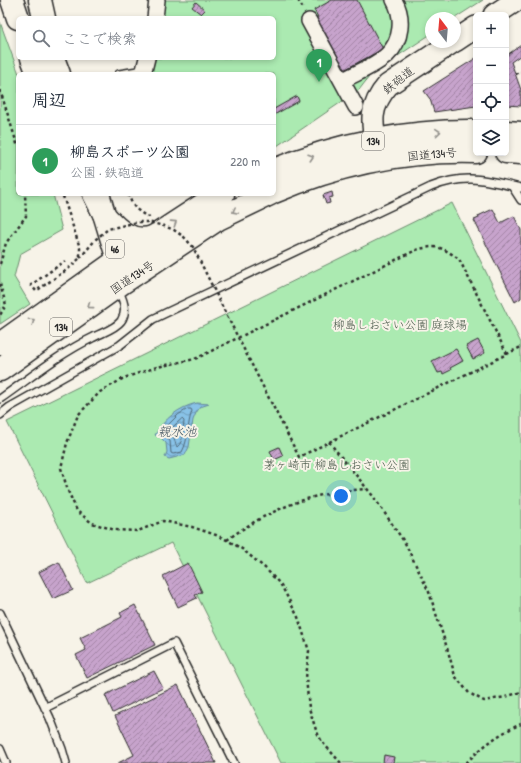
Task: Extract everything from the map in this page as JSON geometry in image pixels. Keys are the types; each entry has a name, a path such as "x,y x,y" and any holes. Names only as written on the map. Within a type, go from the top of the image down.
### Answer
{"main road":[{"path":"12,0 17,16"},
{"path":"33,0 39,16"},
{"path":"40,0 44,16"},
{"path":"33,60 37,72"},
{"path":"54,60 58,72"},
{"name":"国道134号","path":"276,191 420,134 473,131"},
{"path":"509,132 521,133"},
{"name":"国道134号","path":"276,169 346,146 377,151 422,154 473,152"},
{"path":"509,152 521,153"},
{"path":"95,196 105,216"},
{"name":"46","path":"99,196 122,272 119,285"},
{"name":"国道134号","path":"0,344 118,260 151,230 219,196"},
{"name":"国道134号","path":"0,370 119,285 218,219 266,196"},
{"name":"46","path":"105,216 118,230 131,238 147,239 151,230"}],"street":[{"path":"154,16 157,0"},
{"path":"342,81 388,54 395,45 400,32 401,21 394,0"},
{"path":"499,12 517,0"},
{"path":"310,21 356,107"},
{"name":"鉄砲道","path":"461,37 473,29"},
{"name":"鉄砲道","path":"377,151 373,113 376,102 381,93 388,85 444,48"}],"lane":[{"path":"128,72 145,68"},
{"path":"0,415 10,407 120,345 153,319 431,187 446,181 461,178 476,179 521,188"},
{"path":"512,186 521,200"},
{"path":"0,399 75,346 113,328 120,323 124,308 119,285"},
{"path":"0,613 45,708 62,749 66,763"},
{"path":"45,708 174,643 234,763"},
{"path":"0,749 6,763"}],"path":[{"path":"515,74 521,72"},
{"path":"0,90 16,141"},
{"path":"0,264 6,243 26,216 25,196"},
{"path":"63,196 80,248 80,258"},
{"path":"129,196 133,207 147,217 151,230"},
{"path":"65,261 31,285 36,291 68,269 80,258 96,238 108,229 138,222 151,230 164,226 174,230 184,237 193,247 299,457 521,347"},
{"path":"342,763 322,742 314,723 309,708 306,678 309,651 298,617 281,585 265,568 248,554 227,540 216,535 163,521 138,531 115,530 92,523 77,511 68,492 61,468 67,444 78,415 100,392 124,378 157,367 195,359 416,250 429,246 446,249 459,259 507,354"},
{"path":"0,284 6,305 0,315"},
{"path":"329,442 367,489 405,543 425,585 455,676 469,693 484,701 521,692"},
{"path":"227,540 243,528 272,513 305,500 338,492 367,489"},
{"path":"466,763 484,745 521,724"}],"green space":[{"path":"163,0 483,0 461,14 461,12 425,12 425,38 372,73 359,90 276,147 276,72 151,72 154,60 276,60 276,16 161,16"},
{"path":"0,22 18,72 16,72 16,196 54,196 62,230 20,254 14,277 30,304 0,324"},
{"name":"茅ヶ崎市 柳島しおさい公園","path":"452,203 521,343 521,763 281,763 171,543 87,583 7,422"}],"water":[{"name":"親水池","path":"197,403 209,404 200,407 196,413 193,420 189,447 185,455 169,459 165,457 167,452 166,443 160,437 155,435 167,419 173,414 184,407"}],"building":[{"path":"332,0 357,0 383,49 342,71 314,18 318,17 314,10"},
{"path":"196,2 205,10 201,14 192,7"},
{"path":"521,45 521,55 511,62 521,90 521,106 509,105 509,54"},
{"path":"473,60 473,106 434,112 430,99 424,91"},
{"path":"297,96 299,101 276,114 276,108"},
{"path":"332,192 333,197 329,198 330,203 326,204 323,195"},
{"path":"493,209 500,223 514,216 521,230 521,298 515,302 474,220 479,218 478,216"},
{"path":"478,340 485,353 473,359 466,346"},
{"path":"456,349 463,361 450,368 451,370 443,374 442,372 438,373 432,361"},
{"path":"279,447 283,456 274,460 270,451"},
{"path":"59,562 73,590 53,599 39,572"},
{"path":"188,563 202,592 195,595 197,598 178,607 163,576"},
{"path":"135,605 155,645 87,678 76,655 86,650 80,638 122,617 120,613"},
{"path":"154,671 163,688 113,713 105,695"},
{"path":"178,685 216,763 118,763 134,755 115,716"},
{"path":"384,755 394,757 393,763 383,763"}],"place":[{"name":"柳島スポーツ公園","path":"319,82"}],"park label":[{"name":"柳島しおさい公園 庭球場","path":"400,324"}]}
